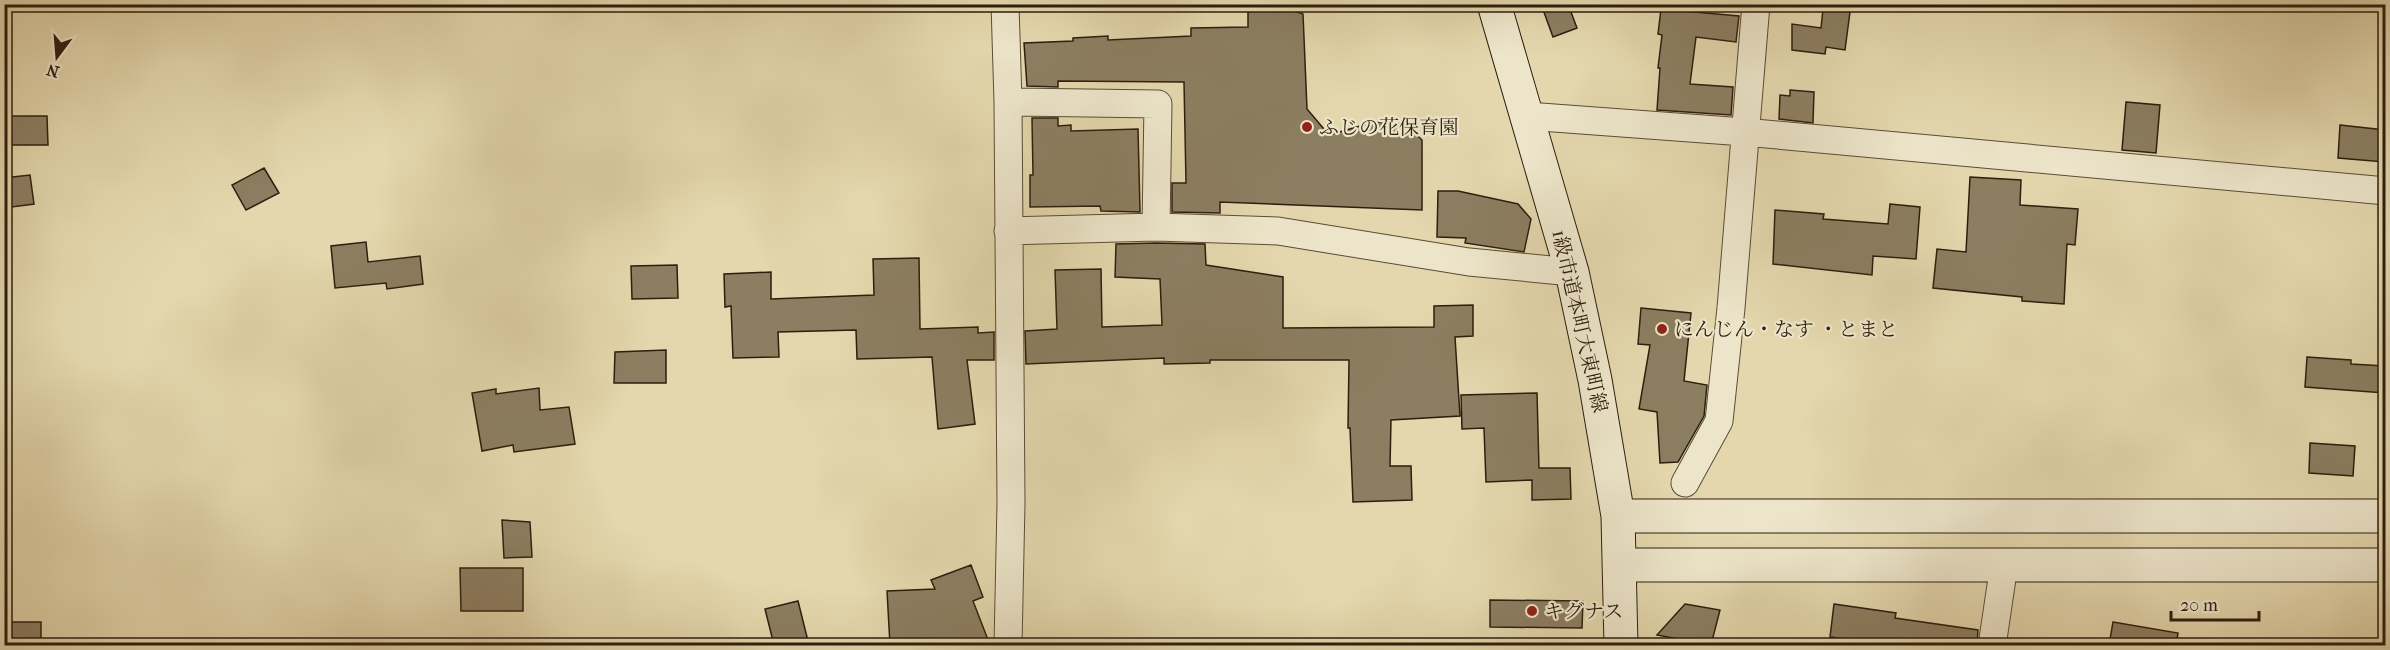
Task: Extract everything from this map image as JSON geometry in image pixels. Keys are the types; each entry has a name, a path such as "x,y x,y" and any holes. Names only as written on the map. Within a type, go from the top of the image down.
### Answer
{"street":[{"path":"1005,4 1008,102 1011,503 1008,645"},
{"name":"1級市道本町大東町線","path":"1494,4 1572,272 1595,380 1618,516 1621,645"},
{"path":"1686,483 1719,422 1731,308 1756,4"},
{"path":"1008,102 1158,104 1156,227"},
{"path":"1527,116 1744,132 2385,191"},
{"path":"1008,231 1156,227 1278,231 1468,262 1572,272"},
{"path":"1618,516 2385,516"},
{"path":"1619,565 2385,565"},
{"path":"1992,645 2004,565"}],"building":[{"path":"1541,4 1568,4 1577,28 1553,37"},
{"path":"1278,5 1303,14 1307,109 1329,135 1374,122 1405,124 1422,140 1422,210 1220,202 1220,213 1172,212 1172,183 1186,183 1184,82 1058,81 1058,87 1027,86 1024,43 1073,41 1073,38 1108,36 1108,40 1191,36 1191,28 1248,27 1248,12"},
{"path":"1661,9 1739,16 1736,42 1696,37 1690,84 1733,87 1731,115 1657,110 1662,35 1658,34"},
{"path":"1823,9 1850,12 1845,50 1826,47 1825,54 1792,50 1792,24 1821,28"},
{"path":"1790,90 1814,92 1813,123 1779,119 1780,95 1790,96"},
{"path":"2126,102 2160,105 2156,153 2122,150"},
{"path":"10,116 47,116 48,145 10,145"},
{"path":"1032,118 1058,118 1058,126 1071,125 1071,131 1138,129 1140,212 1101,211 1100,206 1030,207 1030,175 1033,175"},
{"path":"2340,125 2385,130 2385,162 2338,158"},
{"path":"264,168 279,193 246,210 232,185"},
{"path":"30,175 34,204 4,208 4,178"},
{"path":"1970,177 2021,180 2020,205 2078,209 2075,245 2067,244 2064,304 2022,301 2022,297 1933,288 1937,249 1966,252"},
{"path":"1438,191 1458,191 1518,204 1531,219 1524,252 1465,243 1466,238 1437,237"},
{"path":"1890,204 1920,207 1916,259 1873,256 1872,275 1773,264 1775,210 1824,214 1823,219 1888,224"},
{"path":"366,242 368,262 420,256 423,284 387,289 386,283 335,288 331,246"},
{"path":"1116,244 1205,244 1206,265 1283,277 1283,328 1434,327 1434,306 1473,305 1473,336 1455,337 1460,416 1391,420 1390,466 1411,466 1412,500 1353,502 1350,428 1348,428 1349,360 1210,360 1210,363 1164,364 1164,358 1026,364 1025,331 1057,329 1055,270 1101,269 1102,327 1162,325 1160,279 1115,277"},
{"path":"919,258 920,329 978,327 978,333 994,332 994,360 967,360 975,424 938,429 932,357 857,359 856,330 778,332 779,357 733,358 731,306 725,307 724,274 771,272 771,299 874,295 873,259"},
{"path":"677,265 678,298 632,299 631,266"},
{"path":"1641,308 1691,313 1684,381 1707,385 1704,416 1678,462 1660,463 1657,412 1639,409 1650,345 1638,344"},
{"path":"666,350 666,383 614,383 615,352"},
{"path":"2307,357 2351,360 2351,364 2385,366 2385,393 2305,387"},
{"path":"539,388 540,410 569,407 575,444 514,452 513,445 482,451 472,393 496,389 496,394"},
{"path":"1537,393 1539,468 1570,468 1571,499 1532,500 1532,480 1486,482 1484,428 1462,429 1461,395"},
{"path":"2310,443 2355,446 2353,476 2309,473"},
{"path":"502,520 530,522 532,557 504,558"},
{"path":"971,565 983,597 973,601 990,645 890,645 887,591 935,589 931,580"},
{"path":"460,568 523,568 523,611 461,611"},
{"path":"1490,600 1583,601 1582,628 1490,627"},
{"path":"798,601 809,645 774,645 765,609"},
{"path":"1685,604 1720,610 1711,645 1657,635"},
{"path":"1834,604 1896,613 1895,618 1978,630 1977,645 1895,645 1830,637"},
{"path":"4,622 41,622 41,645 4,645"},
{"path":"2113,622 2178,633 2176,645 2109,645"}],"place":[{"name":"ふじの花保育園","path":"1307,127"},
{"name":"にんじん・なす ・とまと","path":"1662,329"},
{"name":"キグナス","path":"1532,611"}]}
